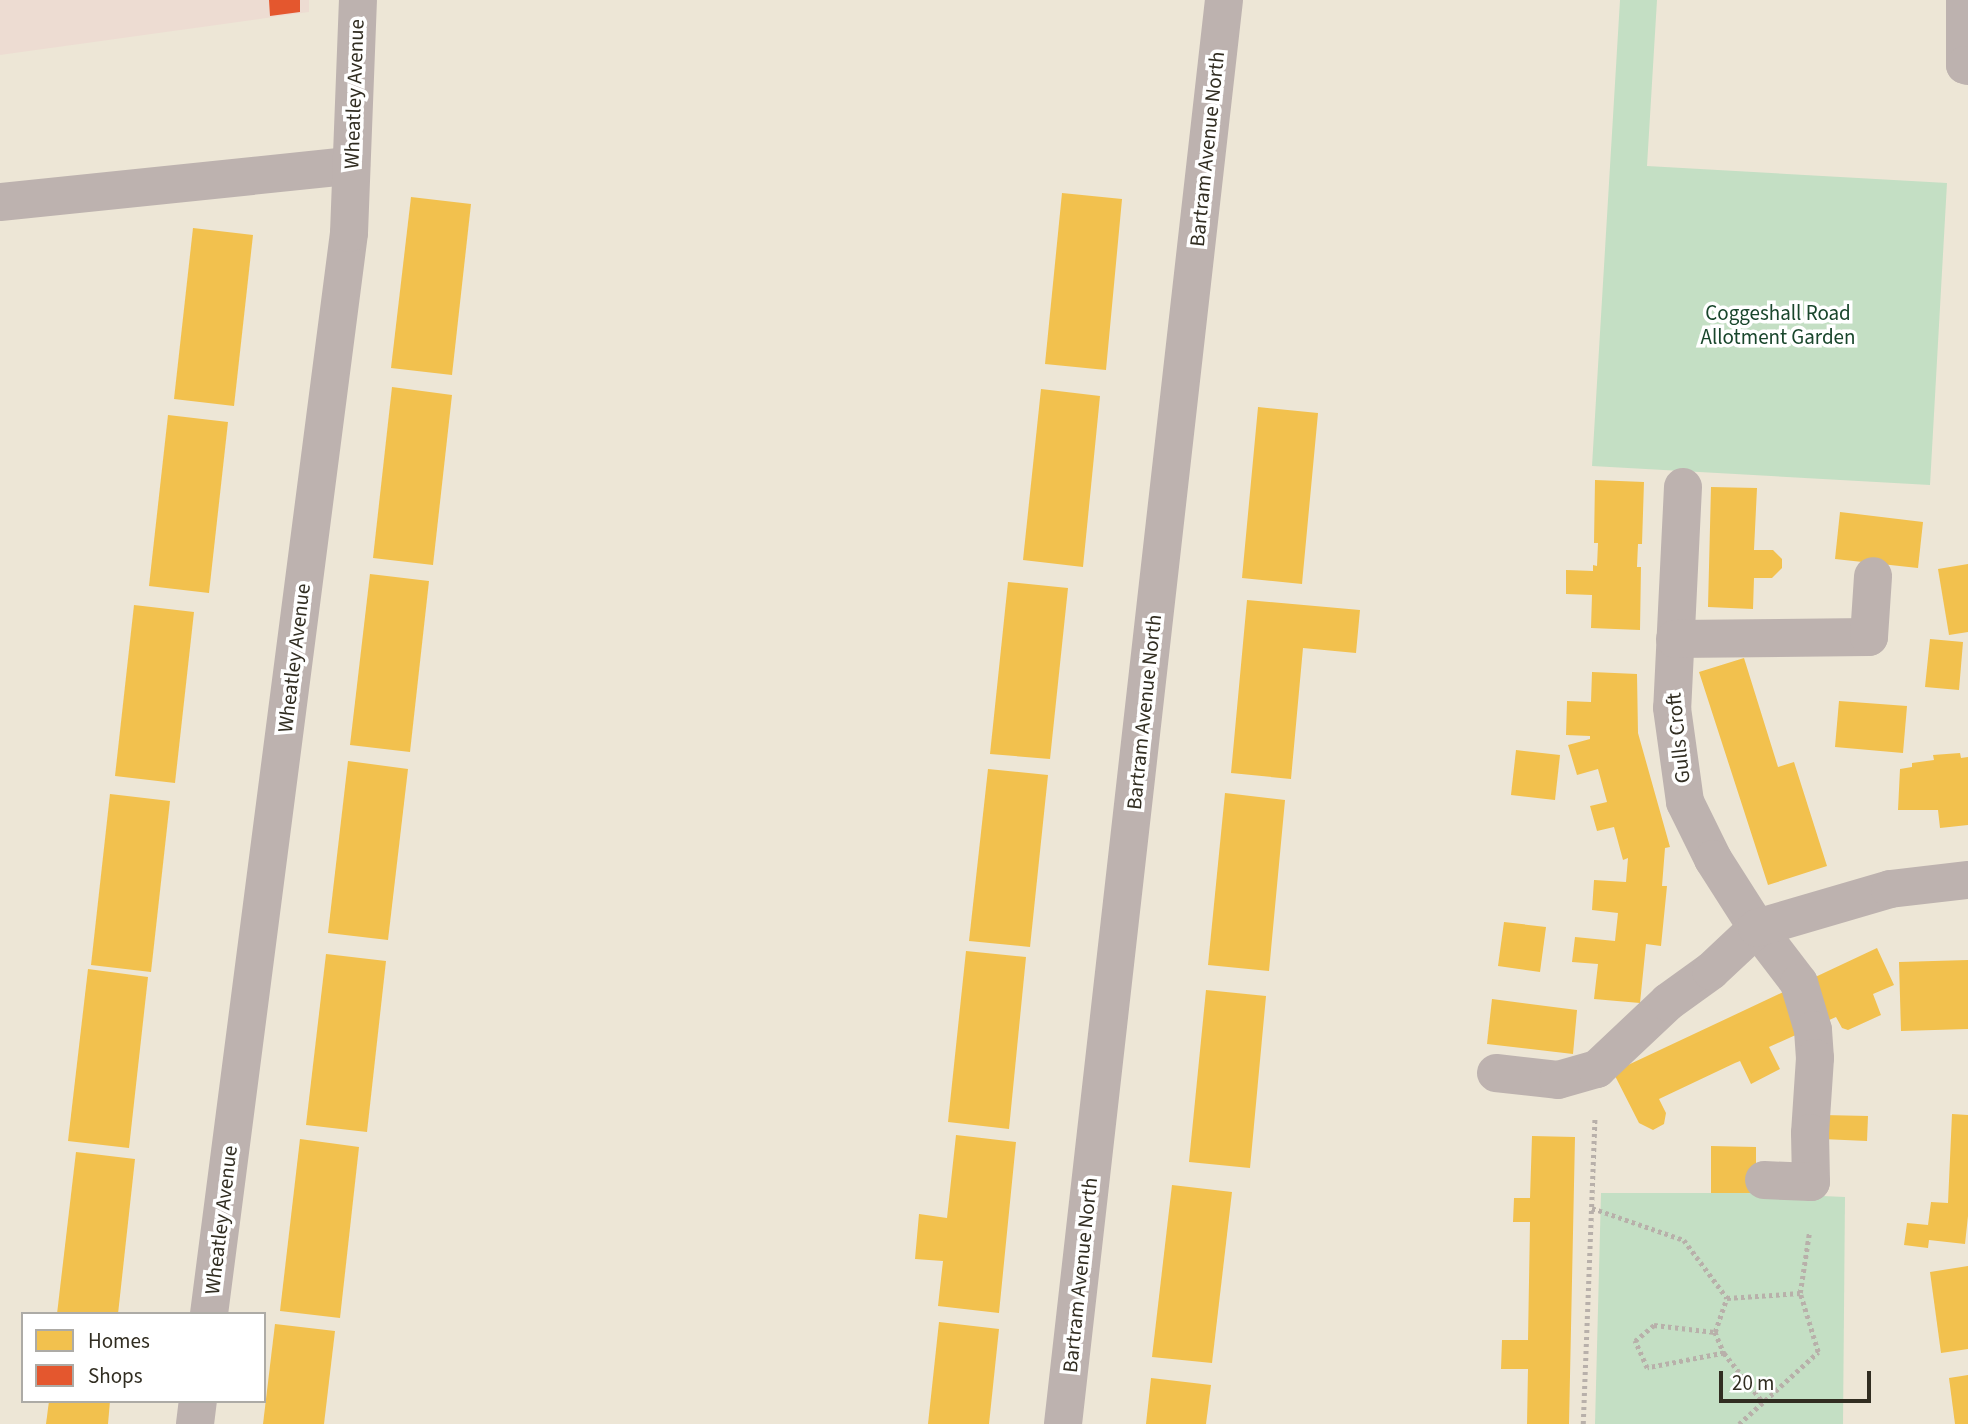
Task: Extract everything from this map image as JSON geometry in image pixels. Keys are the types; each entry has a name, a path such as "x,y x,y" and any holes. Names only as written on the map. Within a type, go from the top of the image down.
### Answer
{"street":[{"name":"Wheatley Avenue","path":"209,1312 349,233 358,0"},
{"name":"Bartram Avenue North","path":"1063,1424 1224,0"},
{"path":"1965,0 1965,65 1968,66"},
{"path":"0,202 351,166"},
{"name":"Gulls Croft","path":"1683,487 1672,708 1685,802 1713,859 1756,928 1799,984 1813,1030 1815,1058 1810,1133 1811,1182 1764,1180"},
{"path":"1675,639 1869,637 1873,576"},
{"path":"1496,1073 1558,1080 1597,1069 1756,928 1890,889 1968,880"},
{"path":"195,1424 198,1403"}],"path":[{"path":"1584,1424 1597,1069"},
{"path":"1592,1208 1684,1240 1727,1298"},
{"path":"1739,1424 1818,1352 1800,1293 1809,1234"},
{"path":"1727,1298 1800,1293"},
{"path":"1727,1298 1715,1332 1724,1353 1763,1402"},
{"path":"1715,1332 1654,1325 1635,1340 1647,1367 1724,1353"}],"shaded area":[{"path":"0,0 309,0 309,12 0,55"}],"green space":[{"name":"Coggeshall Road Allotment Garden","path":"1620,0 1657,0 1647,166 1947,183 1930,485 1592,466"},
{"path":"1601,1193 1756,1193 1845,1197 1843,1424 1595,1424"}],"building: Homes":[{"path":"1062,193 1122,199 1106,370 1045,364"},
{"path":"411,197 471,204 452,375 391,368"},
{"path":"193,228 253,235 234,406 174,399"},
{"path":"392,387 452,395 433,565 373,558"},
{"path":"1041,389 1100,396 1083,567 1023,560"},
{"path":"1258,407 1318,413 1302,584 1242,578"},
{"path":"168,415 228,422 209,593 149,586"},
{"path":"1595,480 1644,482 1642,544 1638,544 1637,567 1641,567 1640,630 1591,628 1592,595 1566,594 1566,570 1593,571 1593,565 1597,566 1598,543 1594,543"},
{"path":"1711,487 1757,488 1754,550 1773,550 1782,559 1782,568 1772,578 1754,578 1753,609 1708,607"},
{"path":"1840,512 1923,522 1918,568 1835,559"},
{"path":"1968,564 1968,632 1949,635 1938,569"},
{"path":"370,574 429,581 410,752 350,745"},
{"path":"1008,582 1068,588 1050,759 990,754"},
{"path":"1247,600 1360,610 1356,653 1303,648 1291,779 1231,773"},
{"path":"134,605 194,612 175,783 115,776"},
{"path":"1930,639 1963,642 1959,690 1925,687"},
{"path":"1744,658 1778,767 1794,762 1827,866 1768,885 1699,672"},
{"path":"1592,672 1637,674 1638,733 1670,847 1665,848 1662,886 1667,886 1661,946 1646,944 1640,1003 1594,999 1598,964 1572,962 1575,937 1615,941 1618,913 1592,910 1594,880 1626,882 1628,858 1623,860 1614,827 1597,831 1590,806 1607,802 1598,769 1577,775 1568,745 1590,739 1590,736 1566,735 1567,701 1591,702"},
{"path":"1839,701 1907,706 1903,753 1835,747"},
{"path":"1516,750 1560,755 1555,800 1511,795"},
{"path":"1960,753 1961,758 1968,757 1968,825 1940,828 1938,810 1898,810 1900,769 1912,767 1912,763 1934,760 1933,755"},
{"path":"348,761 408,769 388,940 328,933"},
{"path":"988,769 1048,775 1030,947 969,941"},
{"path":"1225,793 1285,800 1269,971 1208,965"},
{"path":"110,794 170,801 151,972 91,965"},
{"path":"1504,922 1546,927 1540,972 1498,966"},
{"path":"1877,948 1894,985 1873,994 1881,1015 1848,1030 1842,1028 1836,1017 1809,1029 1769,1047 1780,1069 1751,1084 1740,1061 1659,1099 1666,1113 1664,1124 1653,1130 1639,1123 1613,1072"},
{"path":"966,951 1026,957 1009,1129 948,1122"},
{"path":"326,954 386,961 367,1132 306,1125"},
{"path":"1968,960 1968,1029 1901,1031 1899,962"},
{"path":"88,969 148,977 129,1148 68,1141"},
{"path":"1206,990 1266,996 1250,1168 1189,1162"},
{"path":"1492,999 1577,1010 1573,1054 1487,1044"},
{"path":"1952,1114 1968,1115 1968,1216 1965,1244 1929,1240 1928,1248 1904,1245 1907,1223 1928,1225 1931,1202 1948,1203"},
{"path":"1823,1115 1868,1116 1867,1141 1822,1139"},
{"path":"956,1135 1016,1142 999,1313 938,1306 943,1261 915,1259 919,1214 947,1218"},
{"path":"1532,1136 1575,1137 1569,1424 1527,1424 1528,1369 1501,1369 1502,1340 1528,1340 1530,1222 1513,1222 1514,1198 1530,1198"},
{"path":"300,1139 359,1147 340,1318 280,1311"},
{"path":"1711,1146 1756,1147 1756,1193 1711,1193"},
{"path":"76,1152 135,1159 118,1312 57,1312"},
{"path":"1172,1185 1232,1192 1212,1363 1152,1357"},
{"path":"1968,1266 1968,1349 1941,1353 1930,1272"},
{"path":"939,1322 999,1329 989,1424 928,1424"},
{"path":"275,1324 335,1331 324,1424 263,1424"},
{"path":"1968,1375 1968,1424 1955,1424 1949,1378"},
{"path":"1151,1378 1211,1385 1206,1424 1146,1424"},
{"path":"49,1403 110,1403 108,1424 46,1424"}],"building: Shops":[{"path":"269,0 300,0 300,12 270,16"}]}
